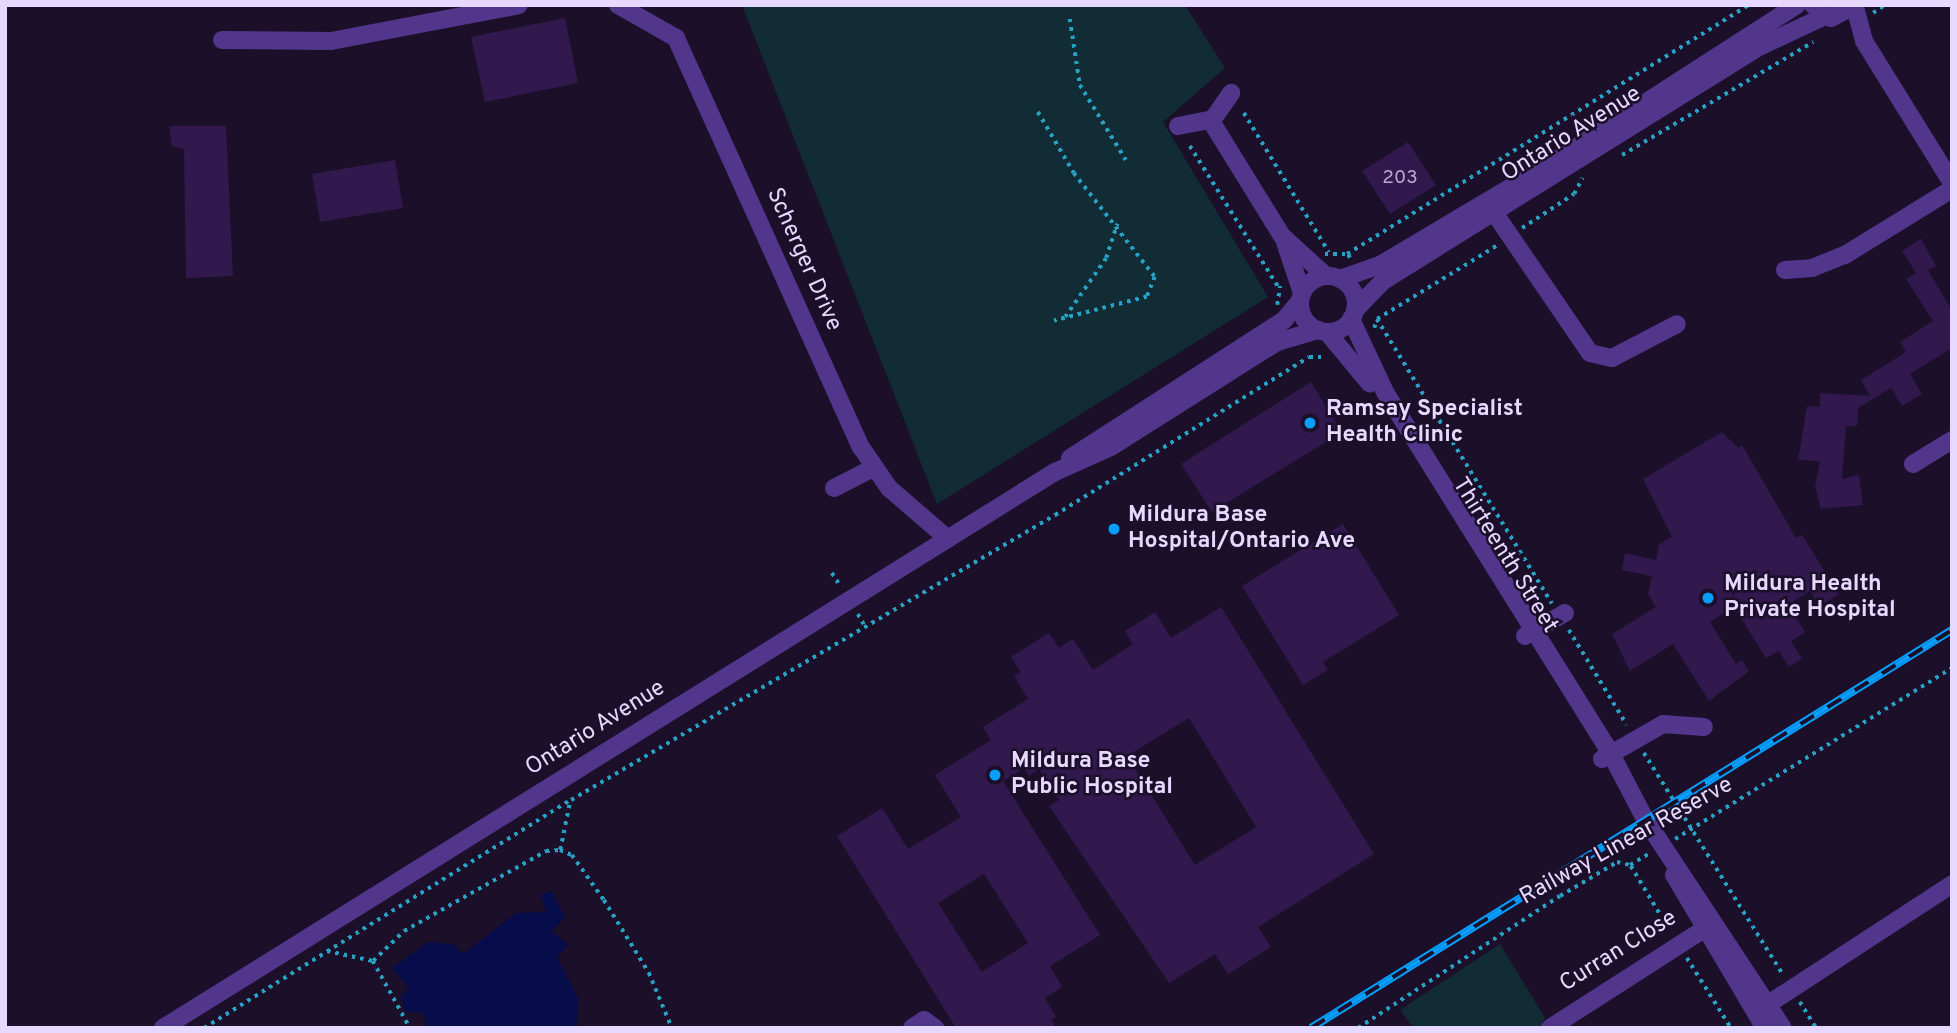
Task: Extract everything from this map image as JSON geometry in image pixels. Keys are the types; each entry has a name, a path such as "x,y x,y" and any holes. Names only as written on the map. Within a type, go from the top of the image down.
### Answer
{"street":[{"path":"222,40 331,41 519,5"},
{"name":"Scherger Drive","path":"618,5 676,37 873,468 948,539"},
{"name":"Ontario Avenue","path":"1353,315 1370,291 1490,206 1797,5"},
{"path":"1855,6 1864,41 1952,183"},
{"name":"Ontario Avenue","path":"1333,277 1359,274 1490,206 1796,25 1825,13 1855,6"},
{"path":"1825,13 1864,41"},
{"path":"1178,126 1211,121 1231,93"},
{"path":"1211,121 1282,236 1301,298 1304,320 1323,331 1353,315 1353,292 1282,236"},
{"path":"1785,270 1812,268 1845,255 1952,190"},
{"path":"1490,206 1580,344 1597,357 1620,355 1677,324"},
{"path":"1301,298 1311,281 1333,277"},
{"name":"Ontario Avenue","path":"163,1028 1055,471 1090,443 1284,320 1301,298"},
{"name":"Thirteenth Street","path":"1351,343 1353,315"},
{"name":"Ontario Avenue","path":"1055,471 1111,447 1277,342 1323,331"},
{"name":"Thirteenth Street","path":"1323,331 1351,343 1759,1004 1783,1028"},
{"path":"1913,464 1952,440"},
{"path":"834,488 873,468"},
{"path":"1530,633 1562,614"},
{"path":"1606,756 1663,724 1704,727"},
{"path":"1759,1004 1952,884"},
{"name":"Curran Close","path":"1550,1028 1710,925"},
{"name":"Thirteenth Street","path":"1759,1004 1765,1028"},
{"path":"912,1028 924,1020 935,1028"}],"path":[{"path":"1359,274 1347,254 1749,5"},
{"path":"1070,19 1080,85 1126,160"},
{"path":"1613,160 1818,40"},
{"path":"1038,112 1074,173 1117,223 1155,277 1152,293 1055,321"},
{"path":"1244,113 1329,251"},
{"path":"1190,146 1279,288"},
{"path":"204,1028 571,800 1313,355 1324,358 1351,343 1377,319 1511,237 1574,194 1593,172"},
{"path":"1063,318 1106,258 1117,223"},
{"path":"1370,291 1385,314"},
{"path":"1377,319 1816,1028"},
{"name":"Railway Linear Reserve","path":"1358,1028 1560,896 1617,862 1630,865 1692,829 1952,668"},
{"path":"560,850 571,800"},
{"path":"373,961 381,949 415,925 546,851 560,850 572,855 604,900 649,973 672,1028"},
{"path":"327,951 373,961"},
{"path":"373,961 383,985 410,1028"}],"shaded area":[{"path":"742,5 1185,5 1225,68 1163,122 1268,297 937,504"},
{"path":"552,891 565,918 551,931 569,945 557,957 578,998 577,1028 427,1028 423,1012 405,1012 401,997 409,988 392,968 429,942 453,944 463,954 516,913 547,912 540,895"},
{"path":"1500,944 1545,1018 1540,1028 1414,1028 1400,1010"}],"building":[{"path":"565,18 578,83 485,102 471,37"},
{"path":"169,126 226,126 233,276 186,278 184,149 172,146"},
{"path":"1408,142 1436,185 1390,214 1362,171"},
{"path":"395,160 403,208 320,222 312,174"},
{"path":"1921,239 1936,266 1928,270 1952,311 1952,348 1910,374 1922,394 1902,406 1891,388 1858,408 1857,426 1846,426 1842,479 1859,475 1863,505 1821,509 1815,486 1820,461 1798,460 1807,406 1820,407 1820,393 1870,396 1861,380 1906,352 1900,342 1933,321 1906,279 1916,273 1902,251"},
{"path":"1311,382 1342,432 1212,512 1181,464"},
{"path":"1722,432 1738,448 1742,445 1796,538 1802,535 1839,594 1820,606 1810,591 1788,605 1805,632 1791,641 1802,659 1789,667 1779,651 1766,658 1734,607 1710,622 1736,664 1742,660 1749,671 1709,701 1673,644 1630,671 1612,634 1656,607 1648,594 1652,576 1622,570 1625,553 1656,560 1659,544 1672,537 1643,479"},
{"path":"1343,524 1399,615 1323,662 1328,670 1303,685 1242,586"},
{"path":"1221,607 1374,854 1258,927 1271,947 1228,974 1215,954 1169,983 1049,806 1059,800 1039,769 1029,776 1024,768 1003,781 1100,935 1050,966 1062,987 1045,998 1056,1017 1051,1020 1056,1028 956,1028 837,836 882,808 908,849 961,817 935,775 991,740 983,727 1028,699 1014,676 1021,672 1011,657 1049,633 1059,648 1073,639 1093,670 1133,644 1125,631 1155,612 1171,638","holes":["1189,718 1256,827 1195,865 1127,756","984,874 1028,943 982,972 938,903"]}],"railway":[{"path":"1311,1028 1952,630"}],"place":[{"name":"Ramsay Specialist Health Clinic","path":"1310,423"},
{"name":"Mildura Base Hospital/Ontario Ave","path":"1114,529"},
{"name":"Mildura Health Private Hospital","path":"1708,598"},
{"name":"Mildura Base Public Hospital","path":"995,775"}]}
